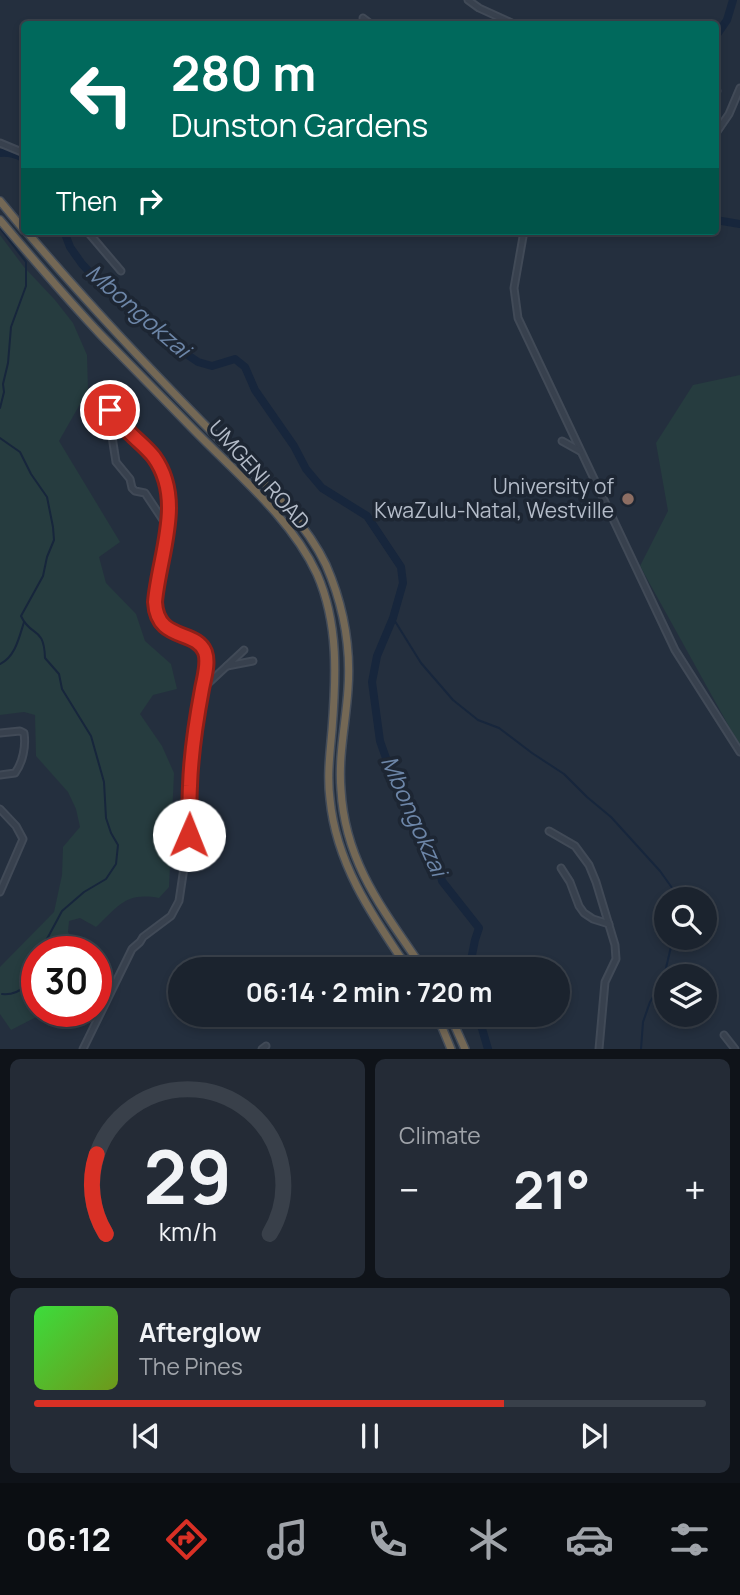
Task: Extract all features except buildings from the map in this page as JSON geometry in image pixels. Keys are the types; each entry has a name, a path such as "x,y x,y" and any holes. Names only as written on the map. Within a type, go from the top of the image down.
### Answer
{"highway":[{"name":"UMGENI ROAD","path":"0,201 21,225"},
{"name":"UMGENI ROAD","path":"0,220 101,335 279,516 317,575 327,607 335,654 336,679 328,780 334,826 349,872 364,902 400,957"},
{"name":"UMGENI ROAD","path":"29,235 119,336 289,510 321,556 334,587 346,636 348,688 341,789 349,839 363,876 415,957"},
{"path":"442,1027 451,1049"},
{"path":"455,1027 464,1049"}],"street":[{"path":"468,0 507,21"},
{"path":"363,18 367,21"},
{"path":"719,130 740,88"},
{"path":"0,143 21,152"},
{"path":"90,235 121,271"},
{"path":"523,235 514,288 518,318 675,650 740,752"},
{"path":"83,1049 132,949 171,916 178,901 189,835 192,753 206,665 204,649 164,626 155,610 170,503 162,472 149,451 128,431 113,411 107,410 97,416"},
{"path":"120,421 111,430 116,462 130,479 132,488 145,493 167,526"},
{"path":"562,441 580,451"},
{"path":"201,690 244,650"},
{"path":"228,666 253,661"},
{"path":"0,733 20,731 25,736 18,769 15,773 0,775"},
{"path":"0,809 16,826 23,839 0,892"},
{"path":"549,831 575,846 589,865 617,955 606,982 599,1049"},
{"path":"561,868 584,913 609,924"},
{"path":"724,1035 735,1049"}],"green space":[{"path":"0,235 73,323 87,355 88,390 59,441 120,542 99,557 106,583 136,614 145,641 171,664 177,689 153,695 140,714 162,746 174,773 169,887 159,898 138,897 123,902 96,927 80,918 69,921 70,936 30,936 54,912 62,875 63,847 80,827 68,792 36,756 35,715 24,712 0,715"},
{"path":"740,375 740,744 640,566 668,511 656,443 693,385"},
{"path":"21,946 21,1025 11,1030 0,1014 0,967"}],"waterway":[{"path":"719,32 727,20 733,0"},
{"name":"Mbongokzai","path":"0,153 21,157"},
{"path":"719,220 740,224"},
{"path":"0,228 26,262 26,286 11,327 0,408"},
{"name":"Mbongokzai","path":"66,235 70,247 96,279 133,303 170,343 198,362 212,366 235,359 245,367 255,390 294,446 306,469 322,488 367,516 401,567 403,583 393,618 377,656 372,682 380,741 393,778 419,831 437,858 442,881 479,928 472,957"},
{"path":"0,438 20,452 47,497 53,527 54,540 43,576 21,616 40,636 45,658 59,674 62,689 91,736 104,782 106,818 118,845 116,864 106,879 84,892 62,911 49,936"},
{"path":"393,618 421,663 453,700 478,720 499,728 564,774 611,817 671,887"},
{"path":"0,664 13,652 24,622"},
{"path":"641,1049 643,1022 650,1002 663,981 670,950"},
{"path":"2,994 21,990"},
{"name":"Mbongokzai","path":"482,1027 488,1049"}],"place":[{"name":"University of KwaZulu-Natal, Westville","path":"628,499"}],"route":[{"path":"110,410 116,413 122,424 156,460 168,489 169,514 156,588 155,610 158,618 168,628 200,645 205,654 206,665 192,753 189,835"}]}
